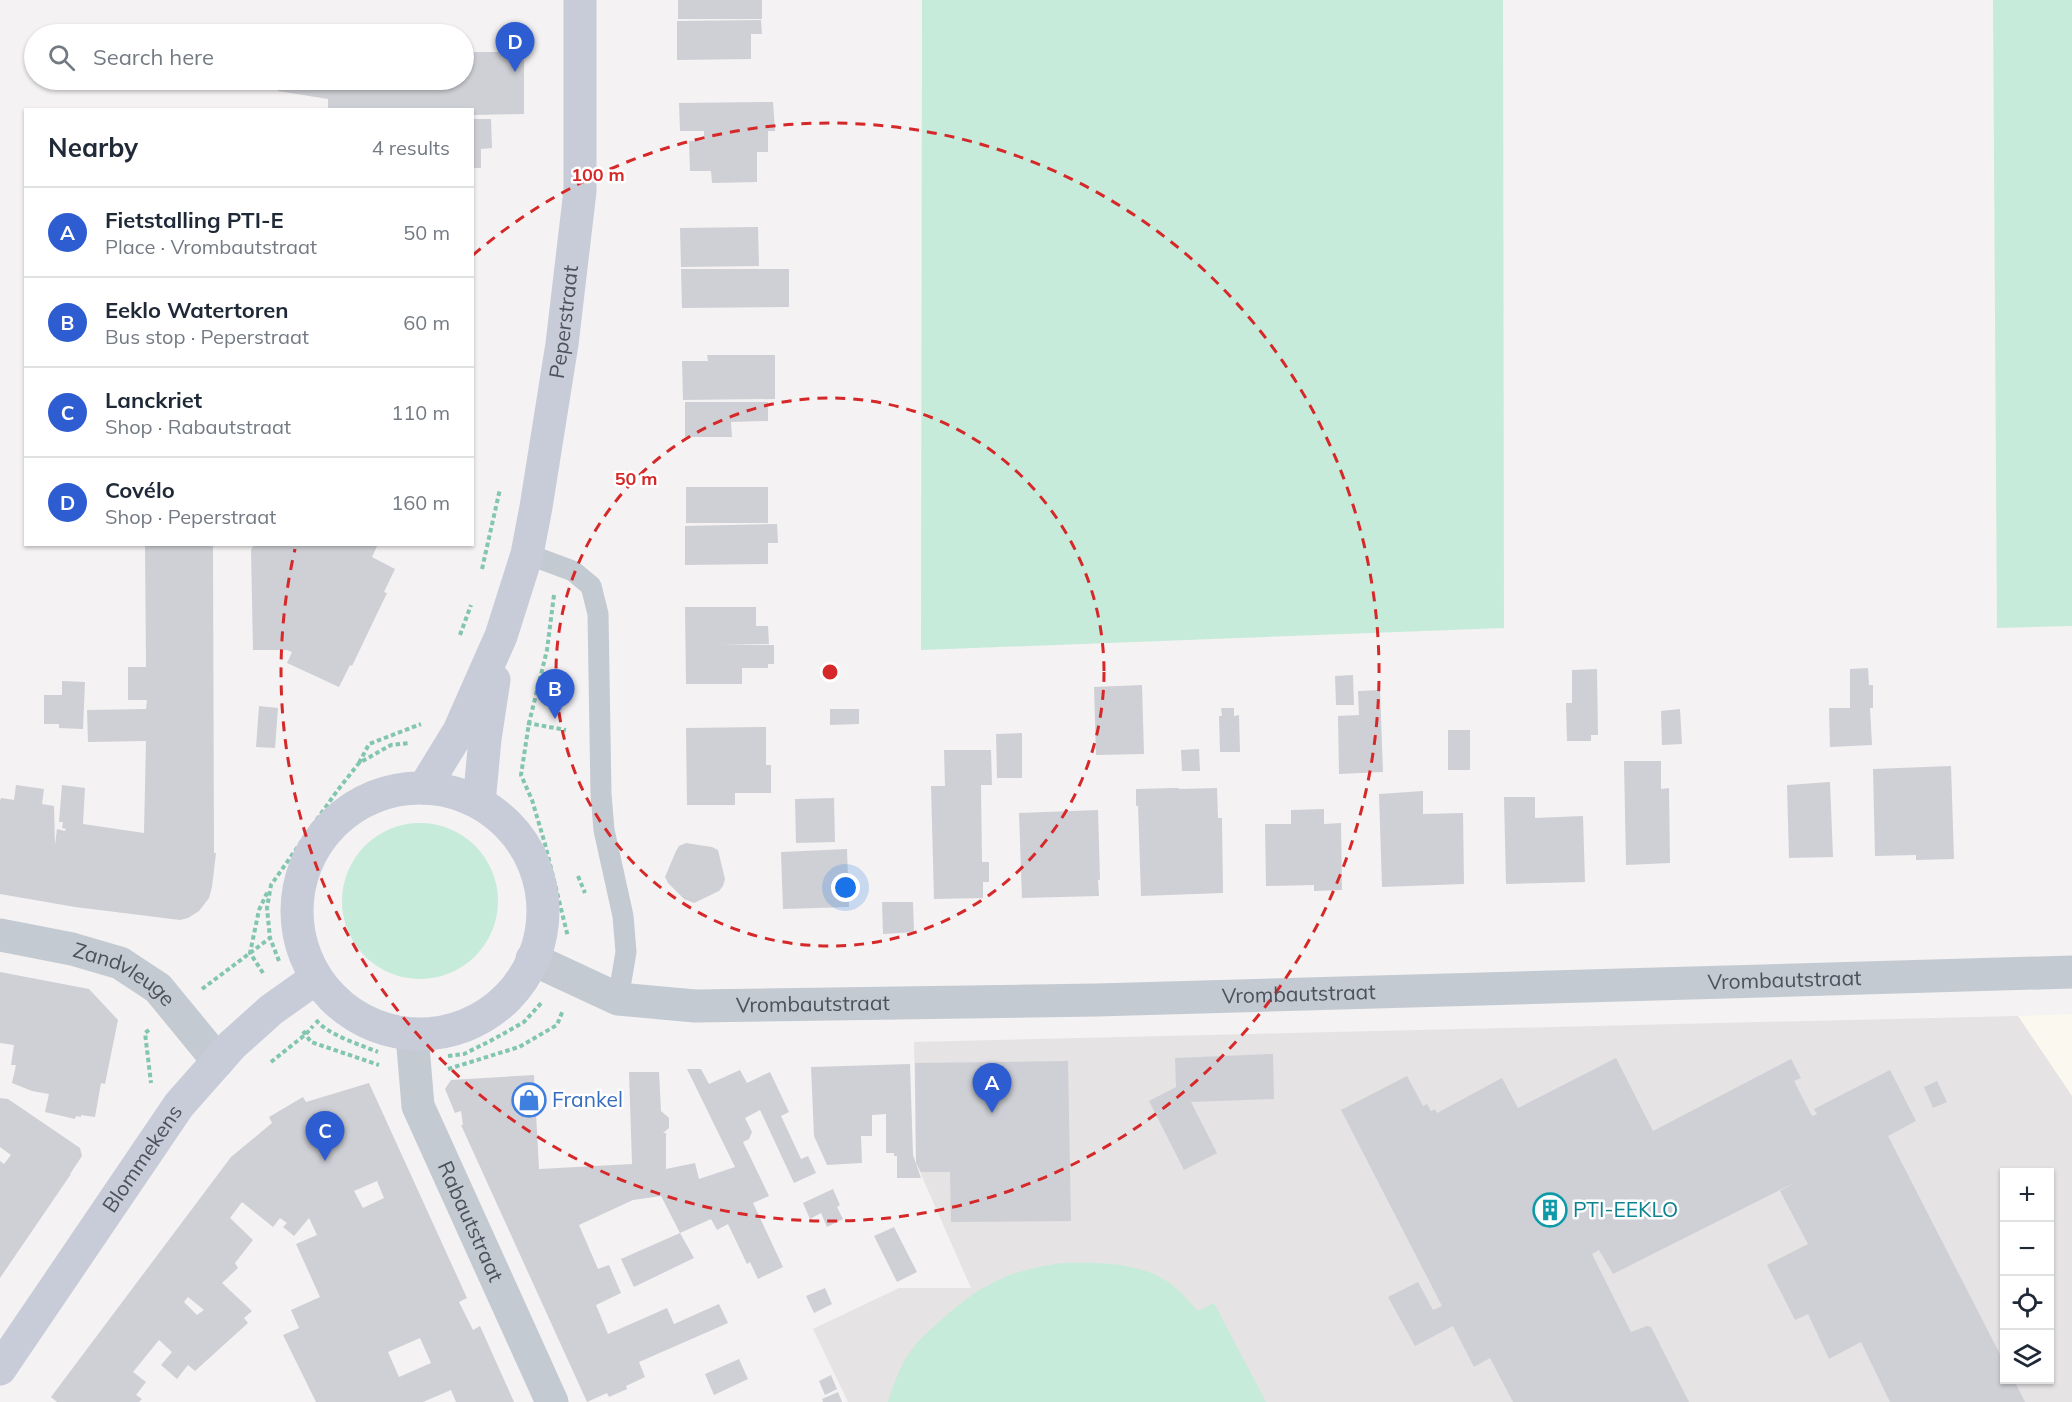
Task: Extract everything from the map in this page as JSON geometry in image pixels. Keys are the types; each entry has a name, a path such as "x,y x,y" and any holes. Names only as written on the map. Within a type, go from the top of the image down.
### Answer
{"main road":[{"name":"Peperstraat","path":"424,788 459,731 501,636 527,554 562,344 580,191 580,0"},
{"name":"Peperstraat","path":"479,803 485,739 501,636"},
{"path":"424,788 455,793 479,803 498,816 526,848 536,870 544,912 541,937 547,966 484,1017 413,1047 363,1021 333,1000 316,978 302,950 296,910 304,868 331,825 366,800 387,792 424,788"},
{"name":"Blommekens","path":"0,1369 179,1105 232,1045 271,1010 316,978"}],"street":[{"name":"Zandvleuge","path":"0,935 72,949 120,963 158,988 218,1061"},
{"name":"Vrombautstraat","path":"547,966 618,999 696,1006 1097,1000 2072,972"},
{"name":"Rabautstraat","path":"413,1047 418,1106 552,1402"}],"lane":[{"path":"527,554 573,572 591,586 598,614 601,794 604,830 623,916 626,952 618,999"}],"path":[{"path":"481,573 501,487"},
{"path":"262,1068 306,1034 317,1021 321,1026 392,1057 413,1047 465,1054 524,1022 549,993 547,966 568,940 545,844 532,800 520,775 529,723 547,650 558,565"},
{"path":"457,643 472,602"},
{"path":"522,722 566,730"},
{"path":"420,733 424,723"},
{"path":"270,938 267,908 272,885 338,791 359,763 391,746 416,742"}],"shaded area":[{"path":"2072,1014 2072,1096 2018,1016"},
{"path":"2018,1016 2072,1096 2072,1402 848,1402 813,1329 899,1288 971,1288 916,1163 914,1042"}],"green space":[{"path":"922,0 1503,0 1504,628 921,650"},
{"path":"1993,0 2072,0 2072,626 1997,628"},
{"path":"420,823 435,824 450,829 464,836 475,846 485,857 492,871 497,886 497,916 492,931 485,945 475,956 464,966 450,973 435,978 420,979 405,978 390,973 376,966 365,956 355,945 348,931 343,916 342,901 343,886 348,871 355,857 365,846 376,836 390,829 405,824"},
{"path":"1064,1263 1104,1263 1144,1270 1168,1282 1198,1311 1214,1303 1266,1402 888,1402 899,1372 911,1350 955,1308 983,1288 1011,1275"}],"building":[{"path":"678,0 762,0 762,19 678,19"},
{"path":"761,20 762,34 751,34 751,59 677,60 677,21"},
{"path":"474,52 524,52 524,114 474,115 474,108 328,108 328,99 278,91 474,90"},
{"path":"773,102 775,131 768,131 768,152 757,152 757,182 712,183 711,171 690,171 689,141 704,140 704,131 680,131 679,103"},
{"path":"474,119 491,119 492,148 481,149 481,168 474,168"},
{"path":"758,227 759,266 681,267 680,228"},
{"path":"681,269 789,269 789,307 682,308"},
{"path":"707,355 775,355 775,399 683,400 682,361 708,361"},
{"path":"685,402 768,402 768,421 731,422 732,437 685,437"},
{"path":"686,487 768,487 768,523 686,523"},
{"path":"777,524 778,543 768,543 768,564 685,565 685,526"},
{"path":"145,546 213,546 214,853 216,853 209,898 199,911 180,920 75,907 0,894 0,801 1,798 14,800 16,785 44,789 42,804 54,806 55,845 57,829 65,831 66,829 62,828 63,822 59,822 62,785 85,788 83,824 144,833 146,741 88,742 87,710 146,709 147,700 128,700 128,667 146,667"},
{"path":"253,546 377,546 372,557 395,569 384,592 387,593 352,666 350,665 339,687 287,663 292,652 253,650 251,550"},
{"path":"685,607 756,607 756,626 768,626 769,644 720,645 774,645 774,664 768,664 768,668 742,668 742,684 686,684"},
{"path":"1868,668 1869,685 1873,685 1873,708 1870,708 1872,745 1830,747 1829,708 1850,708 1850,669"},
{"path":"1597,669 1598,735 1591,735 1591,741 1567,741 1566,703 1572,703 1572,670"},
{"path":"1353,675 1354,705 1336,705 1335,676"},
{"path":"62,681 85,682 83,729 59,728 59,724 44,724 44,695 62,695"},
{"path":"1142,685 1144,754 1096,755 1094,687"},
{"path":"1380,690 1383,772 1339,774 1338,716 1359,715 1358,691"},
{"path":"259,706 278,708 275,748 256,747"},
{"path":"1221,708 1234,708 1234,716 1239,715 1240,752 1220,752 1219,716 1222,716"},
{"path":"830,709 859,709 859,724 830,725"},
{"path":"1680,709 1682,744 1662,745 1661,711"},
{"path":"766,727 766,765 771,765 771,793 735,793 735,805 687,805 686,728"},
{"path":"1448,730 1470,730 1470,770 1448,770"},
{"path":"1022,733 1022,778 997,778 996,734"},
{"path":"1199,749 1200,771 1182,771 1181,750"},
{"path":"944,750 991,750 992,785 981,785 982,862 989,862 989,882 983,882 983,898 934,899 931,786 945,786"},
{"path":"1624,761 1661,761 1661,789 1669,788 1670,863 1626,865"},
{"path":"1951,766 1954,859 1916,860 1916,855 1875,856 1873,769"},
{"path":"1830,782 1833,857 1789,858 1787,785"},
{"path":"1217,788 1218,818 1222,818 1223,893 1141,896 1136,789"},
{"path":"1423,791 1423,814 1463,813 1464,884 1382,887 1379,794"},
{"path":"1504,797 1535,797 1535,818 1583,816 1585,882 1506,884"},
{"path":"834,798 835,842 796,843 795,799"},
{"path":"1324,809 1324,824 1341,823 1342,890 1314,891 1314,885 1266,886 1265,824 1291,824 1291,810"},
{"path":"1098,810 1099,896 1022,898 1019,813"},
{"path":"686,843 718,850 725,879 719,891 694,903 684,899 665,877 679,846"},
{"path":"847,849 849,907 783,909 781,852"},
{"path":"882,902 913,902 914,932 883,934"},
{"path":"0,972 89,989 118,1020 105,1084 101,1083 95,1117 81,1115 81,1117 76,1116 75,1119 45,1112 49,1094 32,1091 12,1083 16,1065 11,1065 14,1045 0,1043"},
{"path":"1273,1054 1274,1099 1191,1102 1217,1153 1184,1170 1149,1101 1176,1087 1175,1058"},
{"name":"PTI-EEKLO","path":"1616,1058 1653,1131 1791,1059 1801,1078 1794,1081 1812,1116 1817,1114 1814,1109 1890,1070 1916,1121 1888,1136 2000,1354 2000,1384 2016,1384 2025,1402 1890,1402 1861,1342 1829,1359 1808,1314 1795,1320 1767,1265 1808,1244 1780,1191 1796,1182 1613,1274 1599,1250 1592,1254 1631,1332 1647,1326 1651,1327 1689,1402 1513,1402 1490,1358 1474,1367 1453,1326 1415,1346 1388,1297 1418,1282 1433,1310 1442,1306 1341,1110 1407,1076 1423,1106 1427,1104 1431,1111 1435,1109 1437,1113 1502,1078 1518,1108"},
{"path":"1068,1061 1071,1221 951,1222 950,1172 921,1172 916,1163 915,1063"},
{"path":"910,1064 913,1155 921,1178 897,1178 897,1156 894,1156 894,1153 886,1153 886,1114 872,1115 872,1136 861,1136 862,1163 827,1165 814,1136 811,1067"},
{"path":"687,1069 701,1069 709,1084 740,1070 747,1083 770,1072 789,1112 781,1116 801,1159 808,1156 816,1173 794,1183 760,1110 745,1118 752,1132 749,1139 743,1142 769,1196 753,1203 783,1267 758,1279 750,1262 747,1264 728,1224 717,1230 711,1219 680,1233 661,1196 633,1200 579,1225 598,1269 609,1265 621,1293 596,1305 608,1334 667,1308 674,1324 719,1304 728,1323 639,1362 645,1377 609,1397 607,1393 587,1402 461,1125 463,1125 461,1111 455,1113 445,1089 451,1080 534,1075 539,1169 632,1164 629,1072 659,1072 661,1111 669,1118 669,1128 663,1133 666,1133 666,1169 695,1163 699,1179 735,1167"},
{"path":"1937,1081 1947,1102 1933,1108 1924,1087"},
{"path":"369,1083 467,1298 459,1302 473,1330 480,1326 514,1402 456,1402 451,1390 423,1402 316,1402 283,1335 299,1328 291,1310 320,1297 296,1244 317,1235 309,1218 294,1236 283,1227 287,1223 280,1218 273,1227 242,1202 230,1218 253,1240 235,1263 238,1268 222,1283 252,1311 244,1318 248,1323 195,1371 188,1365 177,1379 161,1365 172,1352 159,1340 133,1372 146,1382 136,1395 142,1399 139,1402 57,1402 51,1397 231,1157 272,1123 269,1117 303,1097 306,1102","holes":["377,1181 384,1198 363,1208 354,1191","188,1297 204,1310 197,1315 184,1302","420,1338 431,1363 399,1377 388,1352"]},
{"path":"0,1098 8,1099 80,1148 82,1156 0,1278 0,1161 4,1164 11,1155 0,1147"},
{"path":"833,1189 840,1205 837,1207 843,1219 827,1227 821,1213 810,1219 803,1203"},
{"path":"894,1227 917,1272 897,1282 874,1236"},
{"path":"680,1233 694,1258 634,1287 621,1259"},
{"path":"825,1288 832,1304 814,1313 806,1296"},
{"path":"739,1359 748,1379 714,1395 705,1374"},
{"path":"831,1375 837,1389 825,1395 819,1381"},
{"path":"838,1392 842,1402 823,1402 822,1399"}],"place":[{"name":"Covélo","path":"515,72"},
{"name":"Eeklo Watertoren","path":"555,719"},
{"name":"Frankel","path":"529,1100"},
{"name":"Fietstalling PTI-E","path":"992,1113"},
{"name":"Lanckriet","path":"325,1161"},
{"name":"PTI-EEKLO","path":"1550,1210"}]}
